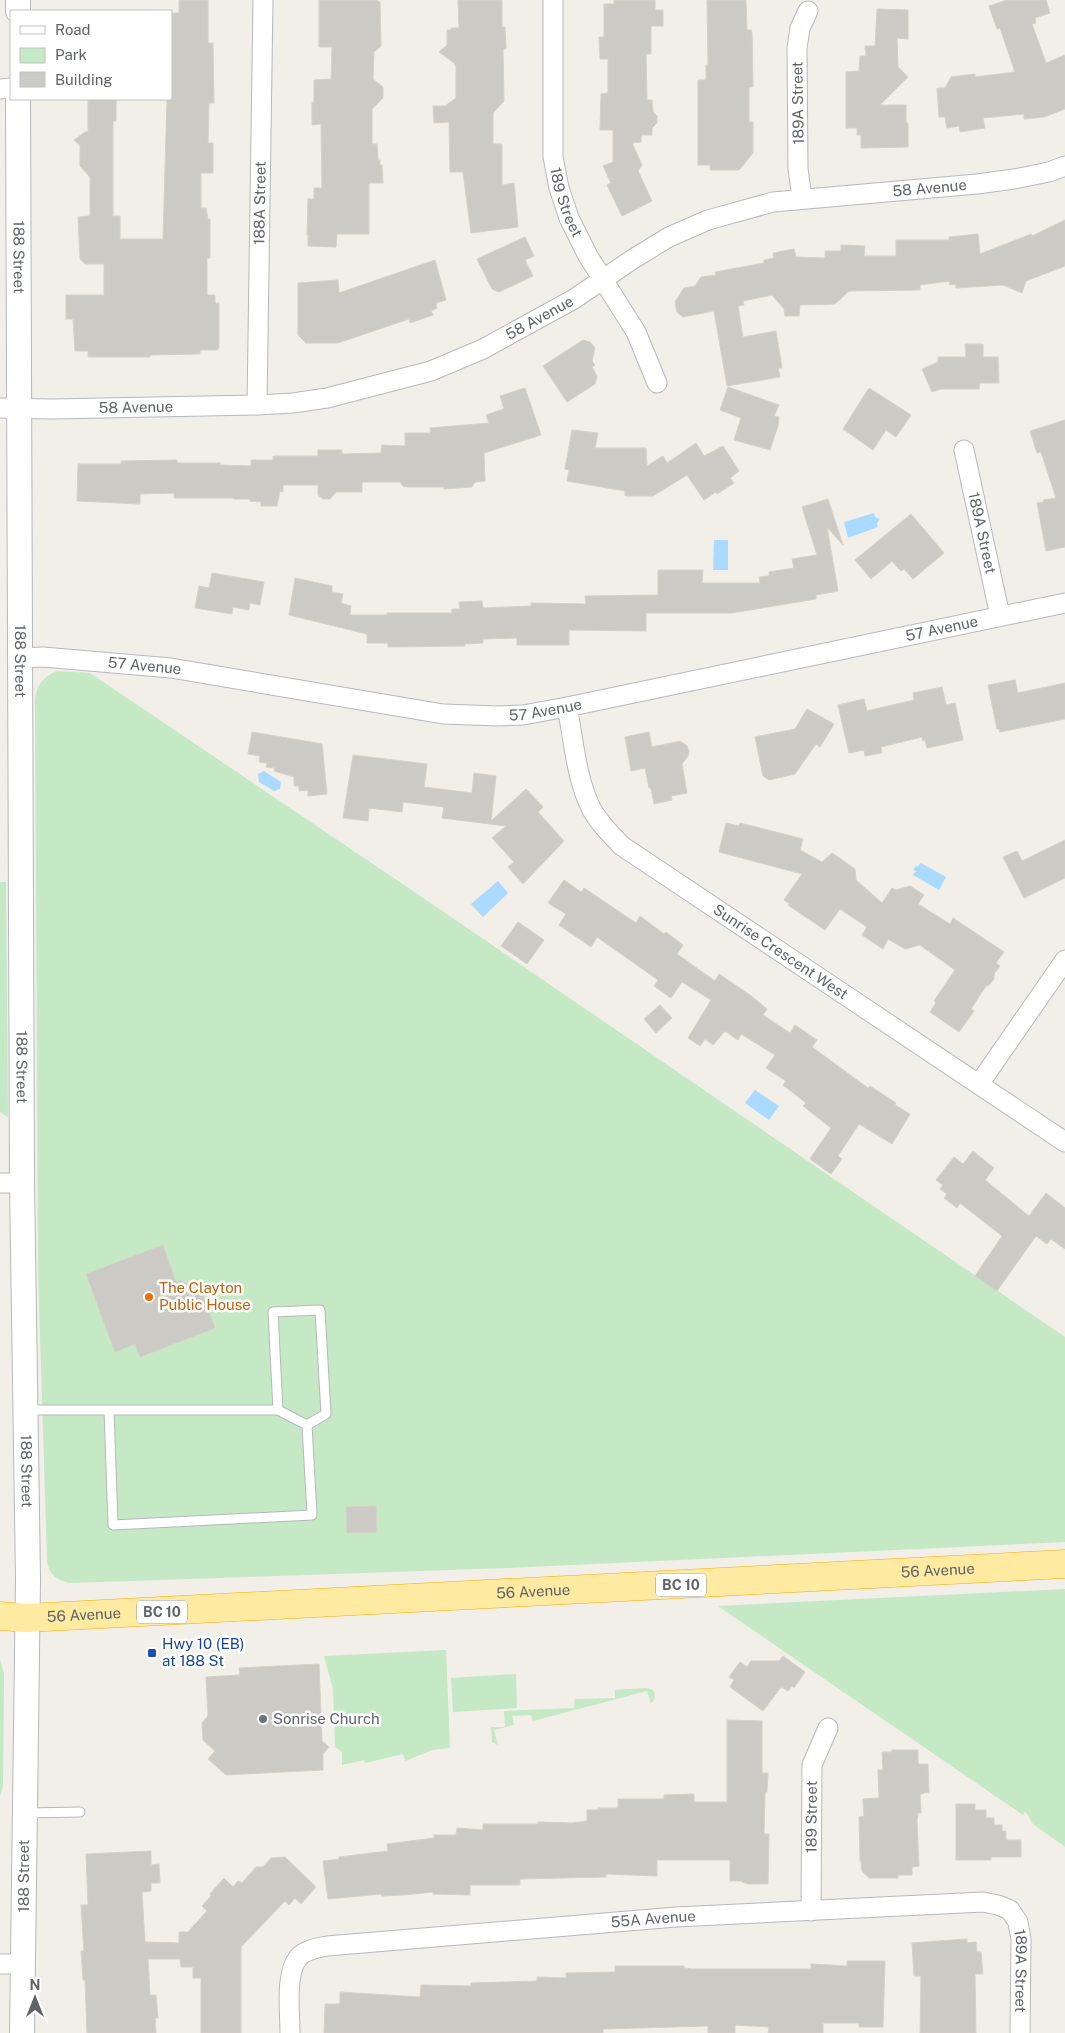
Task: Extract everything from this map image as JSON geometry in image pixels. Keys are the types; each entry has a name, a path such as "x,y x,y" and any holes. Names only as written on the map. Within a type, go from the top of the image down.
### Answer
{"highway":[{"name":"56 Avenue","path":"0,1616 27,1618 1065,1564"}],"street":[{"name":"188A Street","path":"257,405 264,0"},
{"name":"189 Street","path":"553,0 553,156 555,172 570,218 603,281 636,332 657,383"},
{"name":"189A Street","path":"802,198 798,169 797,48 800,28 808,10"},
{"name":"188 Street","path":"18,100 10,408 20,658 11,1183 26,1410 27,1618 24,1813 12,1964 22,2033"},
{"name":"58 Avenue","path":"10,408 257,405 293,403 327,398 431,371 483,349 531,324 603,281 633,259 669,238 708,220 773,202 977,184 1049,172 1065,166"},
{"name":"189A Street","path":"964,450 1000,616"},
{"name":"57 Avenue","path":"20,658 43,657 171,668 443,714 474,716 515,715 567,707 1065,603"},
{"name":"Sunrise Crescent West","path":"567,707 580,777 592,810 605,829 622,846 1065,1142"},
{"path":"978,1084 1065,960"},
{"name":"189 Street","path":"810,1911 812,1766 828,1728"},
{"name":"55A Avenue","path":"290,2033 290,1981 293,1969 298,1958 311,1950 327,1946 676,1917 983,1902 1010,1910"},
{"name":"189A Street","path":"1010,1910 1018,1922 1021,1939 1020,2033"}],"lane":[{"path":"278,1410 273,1312 320,1310 326,1414 306,1425"},
{"path":"26,1410 278,1410 306,1425"},
{"path":"110,1410 114,1525 312,1515 306,1425"},
{"path":"24,1813 80,1812"}],"green space":[{"path":"56,671 90,673 413,891 1065,1337 1065,1542 508,1568 70,1583 54,1576 49,1570 47,1560 38,1272 35,699 41,682"},
{"path":"0,882 6,882 8,1117 0,1112"},
{"path":"1065,1589 1065,1847 1033,1824 1025,1811 1023,1815 718,1606"},
{"path":"446,1650 450,1748 432,1750 405,1761 403,1754 365,1763 364,1760 342,1765 342,1752 335,1747 333,1689 324,1656"},
{"path":"0,1659 4,1674 3,1786 0,1796"},
{"path":"516,1674 517,1708 453,1712 451,1678"},
{"path":"646,1688 654,1692 655,1696 651,1703 647,1691 533,1721 531,1715 512,1716 514,1725 494,1730 498,1745 492,1742 491,1727 505,1727 504,1711 574,1708 575,1699 615,1698 615,1690"}],"water":[{"path":"874,513 875,517 880,519 877,523 878,527 848,538 844,522"},
{"path":"714,540 728,540 728,570 713,570"},
{"path":"264,771 281,782 280,789 274,791 259,782 258,774"},
{"path":"921,863 946,877 939,890 913,875 916,871 913,870"},
{"path":"498,881 508,893 483,917 471,904"},
{"path":"755,1090 779,1106 769,1120 745,1103"}],"building":[{"path":"179,0 208,0 208,43 213,43 214,103 209,103 208,143 213,143 213,173 201,173 201,208 206,208 208,219 210,219 210,258 207,258 207,295 215,295 215,303 219,303 219,348 217,350 200,350 200,354 150,355 150,357 88,357 88,351 75,351 73,319 66,319 66,295 104,295 104,264 85,264 80,259 78,217 90,216 90,177 80,166 80,145 74,140 88,132 88,100 116,100 116,121 113,121 113,216 120,216 120,239 163,239 167,100 172,100 172,13 179,13"},
{"path":"319,0 376,0 380,2 381,46 374,52 373,79 383,87 383,98 372,109 372,144 377,144 378,160 380,160 380,165 382,165 383,183 369,183 369,234 337,234 336,247 308,246 307,235 308,199 314,199 314,188 322,188 321,124 312,125 314,80 331,79 332,47 319,47"},
{"path":"458,0 502,0 502,27 505,27 506,49 503,49 504,101 493,113 493,144 502,144 502,185 514,183 518,227 471,233 463,172 450,172 449,122 434,123 433,106 445,106 456,98 456,67 454,63 439,52 447,45 447,30 459,28"},
{"path":"614,0 655,0 655,10 663,10 663,26 651,26 651,54 646,54 647,100 652,100 653,112 657,116 657,123 652,128 652,135 641,135 641,142 632,143 642,165 638,171 652,201 622,216 607,185 611,183 603,166 613,162 613,130 600,130 601,94 608,93 608,59 600,59 599,37 604,37 604,4 614,4"},
{"path":"707,0 746,0 747,30 751,30 752,33 753,87 749,87 749,122 753,122 753,153 739,170 710,170 710,165 698,165 698,80 706,80 706,65 708,65"},
{"path":"1007,0 1046,0 1050,13 1035,18 1036,23 1032,24 1046,63 1065,55 1065,109 1044,117 1024,119 1024,114 983,118 985,128 960,132 959,126 947,128 945,117 939,117 937,88 945,88 951,77 975,74 975,77 1015,72 1000,28 997,29 989,6"},
{"path":"877,9 908,10 908,39 897,38 898,67 908,77 880,105 906,105 908,147 861,148 861,135 857,135 857,128 846,128 846,72 859,71 860,56 866,56 865,46 875,46"},
{"path":"1065,220 1065,266 1026,281 1022,293 1003,285 956,288 956,284 950,285 949,281 920,285 920,290 849,291 835,304 800,305 799,316 785,316 784,309 772,295 743,301 744,305 738,306 743,337 776,331 782,368 778,368 780,377 727,386 714,311 683,317 677,312 675,302 684,288 695,286 701,277 716,275 715,272 764,263 764,260 774,258 773,253 794,249 796,257 825,258 825,251 841,251 841,245 865,246 864,256 896,256 896,240 949,240 949,237 978,234 980,254 1031,234 1032,236"},
{"path":"525,237 534,256 525,260 533,276 499,292 492,289 477,259"},
{"path":"435,260 446,300 436,303 437,308 431,311 433,315 410,323 409,319 338,343 306,343 298,335 298,283 338,280 339,293"},
{"path":"583,340 590,342 595,348 592,361 595,365 592,367 597,376 595,384 567,402 543,366"},
{"path":"965,344 983,344 983,357 998,357 999,383 980,383 979,389 941,389 932,392 922,369 938,362 938,357 966,357"},
{"path":"728,387 779,405 774,416 779,417 778,426 770,450 734,440 741,418 720,410"},
{"path":"525,388 541,435 484,453 485,481 475,482 472,487 444,489 444,487 408,487 403,486 400,482 362,482 362,492 336,492 330,499 323,499 318,495 318,485 283,485 283,492 280,491 277,506 261,506 261,502 250,501 250,499 174,498 174,493 140,494 140,504 77,501 78,464 121,464 121,461 177,460 177,463 220,463 220,465 251,466 251,460 273,460 273,456 318,456 318,450 342,450 342,454 381,453 382,445 405,446 405,433 431,433 430,428 489,423 486,415 504,409 500,396"},
{"path":"869,388 911,415 896,437 886,430 873,450 843,429"},
{"path":"1065,420 1065,547 1046,551 1037,503 1056,498 1041,452 1037,453 1030,431"},
{"path":"572,430 598,433 595,448 646,448 647,466 663,456 667,463 696,443 704,456 723,446 739,471 730,478 734,483 704,500 687,475 653,496 625,496 625,491 567,481 569,470 565,469"},
{"path":"828,499 843,545 827,527 838,591 816,595 816,599 732,613 646,613 646,631 569,630 569,645 517,645 517,638 483,639 483,643 465,644 465,646 388,647 388,643 367,643 367,634 289,615 295,578 332,586 332,592 343,594 341,603 351,606 350,615 452,613 452,609 460,609 459,602 482,601 483,608 531,606 531,603 586,604 585,596 658,595 658,570 703,570 702,583 760,583 759,577 769,576 769,572 794,568 792,559 817,555 802,507"},
{"path":"911,514 944,553 913,579 904,569 901,571 892,561 871,579 855,560"},
{"path":"212,573 264,582 260,605 250,603 249,610 233,607 232,614 195,608 199,586 209,588"},
{"path":"1015,680 1018,693 1065,683 1065,719 1000,732 997,729 988,685"},
{"path":"942,687 946,705 955,703 963,740 927,748 922,737 881,747 882,753 865,756 864,750 849,753 838,705 864,699 867,711 914,700 913,693"},
{"path":"807,709 834,724 820,747 816,744 795,774 769,780 763,776 755,737 795,729"},
{"path":"252,732 322,744 327,794 308,796 308,790 299,791 299,786 294,786 294,777 274,771 275,768 266,767 267,763 259,762 260,756 248,754"},
{"path":"649,732 652,747 680,741 687,746 689,751 682,764 687,793 671,796 672,800 654,804 645,768 631,771 625,737"},
{"path":"353,755 427,764 424,787 472,793 474,773 496,776 491,821 526,789 543,807 538,812 564,841 523,884 508,867 514,862 492,838 506,826 442,818 444,807 403,802 402,812 369,808 368,821 343,818"},
{"path":"726,823 739,826 740,823 803,839 800,850 822,862 832,853 855,869 856,880 882,903 892,888 896,890 910,886 924,895 918,904 950,924 953,918 1004,952 996,963 1000,966 994,974 994,979 986,986 971,1009 974,1011 959,1032 930,1012 936,1003 934,1001 955,970 920,945 905,949 888,939 883,949 862,935 867,927 840,909 825,930 788,905 790,904 784,900 802,874 719,852"},
{"path":"1065,840 1065,878 1024,898 1003,857 1017,851 1022,861"},
{"path":"564,880 581,892 584,888 636,923 640,916 664,934 666,932 683,945 677,954 715,981 719,974 750,995 767,1009 763,1015 790,1033 795,1025 817,1040 812,1047 868,1088 870,1086 910,1114 892,1144 859,1124 838,1156 842,1159 831,1174 810,1159 831,1128 803,1106 806,1103 783,1085 786,1081 766,1068 775,1055 741,1034 738,1040 725,1031 713,1045 705,1039 700,1046 688,1038 711,1000 682,982 671,998 654,986 658,980 597,937 591,947 559,925 566,914 548,903"},
{"path":"518,922 544,940 527,964 501,946"},
{"path":"660,1005 672,1018 656,1033 644,1019"},
{"path":"973,1151 994,1168 985,1180 1029,1216 1046,1193 1065,1208 1065,1249 1051,1239 1047,1244 1036,1236 997,1291 975,1276 1002,1236 960,1203 957,1208 944,1198 947,1194 940,1189 943,1185 936,1180 954,1157 963,1164"},
{"name":"The Clayton Public House","path":"163,1245 176,1282 181,1280 183,1284 197,1279 215,1328 140,1357 135,1344 115,1352 86,1274"},
{"path":"376,1506 377,1532 347,1533 346,1507"},
{"path":"783,1656 805,1672 794,1688 792,1686 788,1691 781,1687 763,1711 730,1687 734,1680 729,1677 740,1662 747,1667 751,1661 779,1661"},
{"name":"Sonrise Church","path":"319,1664 322,1741 329,1747 323,1754 323,1770 226,1775 208,1759 215,1751 203,1740 202,1723 208,1716 206,1677 240,1675 239,1668"},
{"path":"727,1720 762,1721 762,1773 768,1773 767,1792 765,1792 764,1834 769,1834 768,1884 730,1881 730,1860 657,1860 657,1876 606,1874 606,1877 520,1879 520,1885 470,1885 470,1895 433,1894 433,1892 328,1899 323,1861 339,1859 339,1857 388,1851 387,1844 434,1838 434,1835 456,1835 457,1828 483,1830 483,1824 538,1824 538,1822 572,1823 587,1821 587,1810 618,1808 618,1799 664,1799 664,1795 694,1794 694,1802 727,1802"},
{"path":"892,1750 918,1750 918,1764 928,1764 929,1792 920,1794 921,1813 918,1813 917,1820 919,1866 912,1867 912,1875 898,1875 898,1878 869,1878 862,1871 860,1861 859,1817 864,1816 863,1799 879,1798 878,1770 883,1770 882,1752 892,1752"},
{"path":"956,1804 975,1804 975,1810 986,1810 986,1818 994,1818 994,1825 1002,1825 1002,1831 1006,1831 1006,1840 1021,1840 1021,1857 991,1857 991,1860 956,1860"},
{"path":"151,1851 151,1865 159,1864 160,1883 151,1883 151,1891 142,1892 145,1942 179,1943 179,1932 188,1932 207,1911 202,1906 224,1878 233,1887 238,1881 242,1883 256,1867 263,1867 271,1858 285,1857 316,1887 301,1904 295,1898 289,1905 285,1901 241,1947 241,2033 201,2033 201,1978 193,1978 193,1967 181,1967 180,1959 148,1959 150,1995 156,1995 158,2018 155,2018 156,2033 87,2033 85,1980 83,1980 81,1951 84,1951 81,1905 88,1905 86,1854"},
{"path":"967,1939 967,1943 976,1942 977,1952 981,1952 983,1974 975,1974 976,2033 920,2033 921,1976 914,1976 912,1943"},
{"path":"847,1961 885,1961 883,2027 859,2027 859,2023 823,2023 823,2033 768,2033 769,2027 735,2025 735,2033 708,2033 708,2026 603,2029 603,2033 324,2033 325,2004 340,2004 340,1992 420,1997 421,1985 471,1986 471,1983 537,1981 537,1977 566,1978 566,1973 615,1972 615,1966 684,1966 684,1968 692,1969 811,1969 811,1964 847,1966"}],"place":[{"name":"The Clayton Public House","path":"149,1297"},
{"name":"Hwy 10 (EB) at 188 St","path":"152,1653"},
{"name":"Sonrise Church","path":"263,1719"}]}
